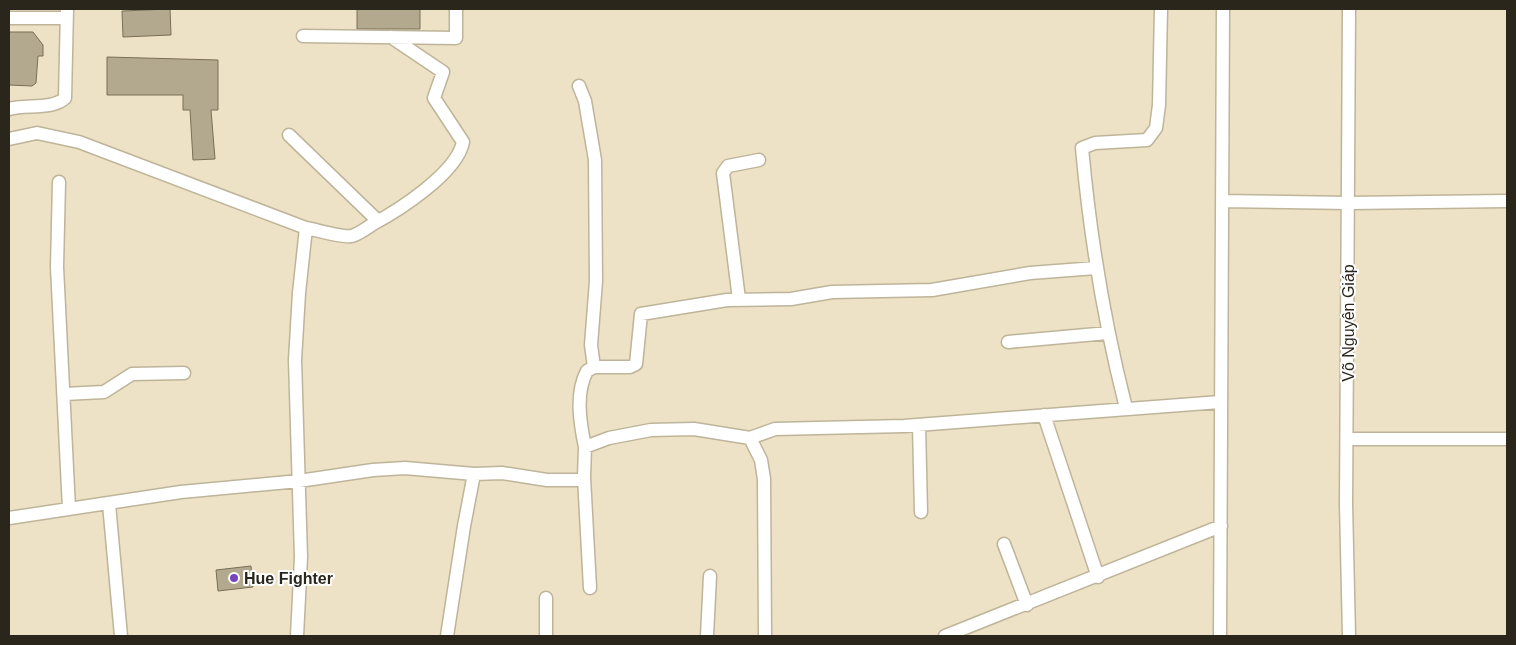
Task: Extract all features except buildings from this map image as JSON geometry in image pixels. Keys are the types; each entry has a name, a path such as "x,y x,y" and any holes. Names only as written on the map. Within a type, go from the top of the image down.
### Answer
{"street":[{"path":"303,36 456,38 456,9"},
{"path":"1126,408 1108,333 1096,268 1082,148 1095,142 1146,140 1156,128 1159,105 1161,9"},
{"path":"1220,636 1224,9"},
{"name":"Võ Nguyên Giáp","path":"1349,9 1347,439 1349,636"},
{"path":"9,18 66,13 65,98 57,104 21,105 9,109"},
{"path":"9,140 37,133 79,142 306,228 352,236 407,205 430,186 449,165 462,147 463,142 434,98 443,72 391,37"},
{"path":"579,86 585,100 595,160 596,280 590,345 594,367"},
{"path":"289,135 378,222"},
{"path":"739,299 723,173 728,166 759,160"},
{"path":"60,182 58,267 69,509"},
{"path":"1222,201 1349,203 1507,201"},
{"path":"297,636 301,557 295,360 298,293 306,228"},
{"path":"590,588 584,477 586,447 580,419 581,388 587,371 594,367 630,367 636,364 641,314 739,299 791,299 832,292 932,290 1030,273 1096,268"},
{"path":"1008,342 1108,333"},
{"path":"64,394 104,392 132,374 184,373"},
{"path":"586,447 609,438 651,430 694,429 750,438 775,429 919,425 1220,402"},
{"path":"1044,416 1098,577"},
{"path":"919,425 921,512"},
{"path":"750,438 761,460 764,479 765,636"},
{"path":"1347,439 1507,439"},
{"path":"9,518 181,492 298,481 373,470 405,468 474,474 502,473 547,480 570,480 584,477"},
{"path":"447,636 474,474"},
{"path":"109,504 121,636"},
{"path":"945,636 1027,606 1221,526"},
{"path":"1004,544 1027,606"},
{"path":"707,636 710,576"},
{"path":"546,598 546,636"}],"place":[{"name":"Hue Fighter","path":"234,578"}]}
